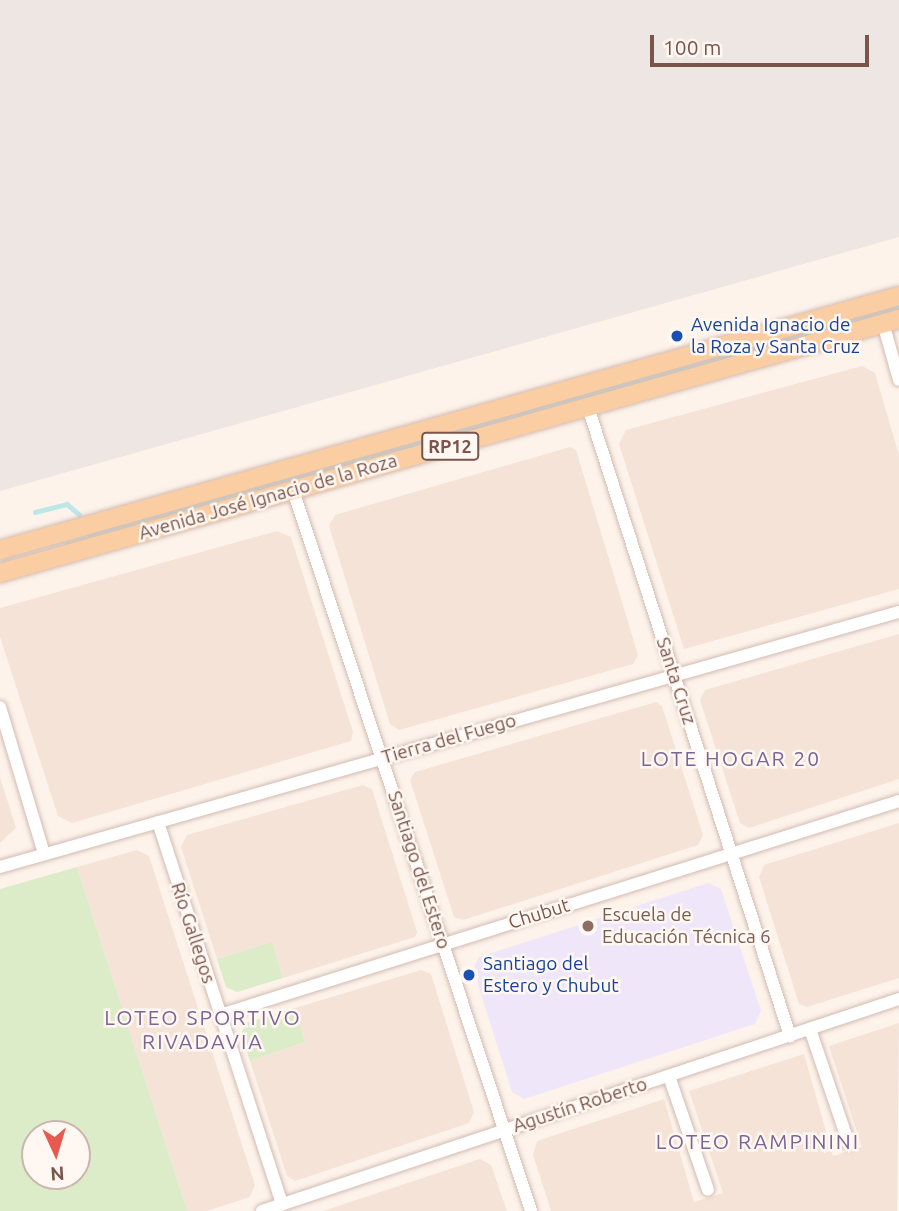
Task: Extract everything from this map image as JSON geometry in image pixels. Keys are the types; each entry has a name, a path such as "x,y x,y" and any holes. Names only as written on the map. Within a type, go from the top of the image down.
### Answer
{"main road":[{"name":"Avenida José Ignacio de la Roza","path":"0,550 899,296"},
{"name":"Avenida José Ignacio de la Roza","path":"0,573 891,321"}],"street":[{"path":"891,321 899,380"},
{"name":"Santa Cruz","path":"588,407 790,1035"},
{"name":"Santiago del Estero","path":"293,490 531,1211"},
{"name":"Tierra del Fuego","path":"0,867 899,612"},
{"path":"0,707 44,854"},
{"name":"Chubut","path":"220,1015 899,801"},
{"name":"Río Gallegos","path":"158,822 282,1204"},
{"name":"Agustín Roberto","path":"262,1211 899,999"},
{"path":"810,1029 849,1144"},
{"path":"669,1076 708,1190"}],"shaded area":[{"path":"0,0 899,0 899,237 0,491"},
{"path":"862,366 875,373 899,455 899,589 684,649 619,444 626,430"},
{"path":"570,447 576,450 638,655 633,664 399,730 390,724 329,526 335,515"},
{"path":"277,531 291,537 353,732 351,741 72,823 58,816 0,637 0,608"},
{"path":"899,634 899,779 749,828 740,823 700,700 705,690"},
{"path":"656,702 662,706 703,835 698,845 463,920 454,917 410,780 415,772"},
{"path":"0,777 16,828 0,843"},
{"path":"363,785 372,789 417,932 415,937 283,978 272,942 217,959 181,847 187,835"},
{"path":"899,823 899,978 807,1007 799,1004 759,877 764,865"},
{"path":"137,850 149,856 255,1185 250,1197 207,1211 187,1211 77,867"},
{"name":"Escuela de Educación Técnica 6","path":"708,883 721,889 761,1011 755,1024 524,1099 512,1092 473,969 479,957"},
{"path":"421,970 431,974 474,1112 469,1123 295,1181 287,1176 250,1061 305,1042 295,1008"},
{"path":"899,1023 897,1211 551,1211 533,1155 537,1141 664,1099 694,1202 723,1193 689,1091 804,1054 833,1156 862,1147 829,1046"},
{"path":"480,1159 491,1165 507,1211 323,1211"}],"green space":[{"path":"899,304 899,312 68,546 63,543"},
{"path":"77,867 187,1211 0,1211 0,889"},
{"path":"272,942 283,978 237,992 226,987 217,959"},
{"path":"295,1008 305,1042 250,1061 241,1034 246,1023"}],"waterway":[{"path":"89,534 899,308"},
{"path":"35,512 67,504 79,514"}],"place":[{"name":"Avenida Ignacio de la Roza y Santa Cruz","path":"677,336"},
{"name":"Escuela de Educación Técnica 6","path":"588,926"},
{"name":"Santiago del Estero y Chubut","path":"469,975"}],"district":[{"name":"LOTE HOGAR 20","path":"731,758"},
{"name":"LOTEO SPORTIVO RIVADAVIA","path":"203,1029"},
{"name":"LOTEO RAMPININI","path":"758,1141"}]}
